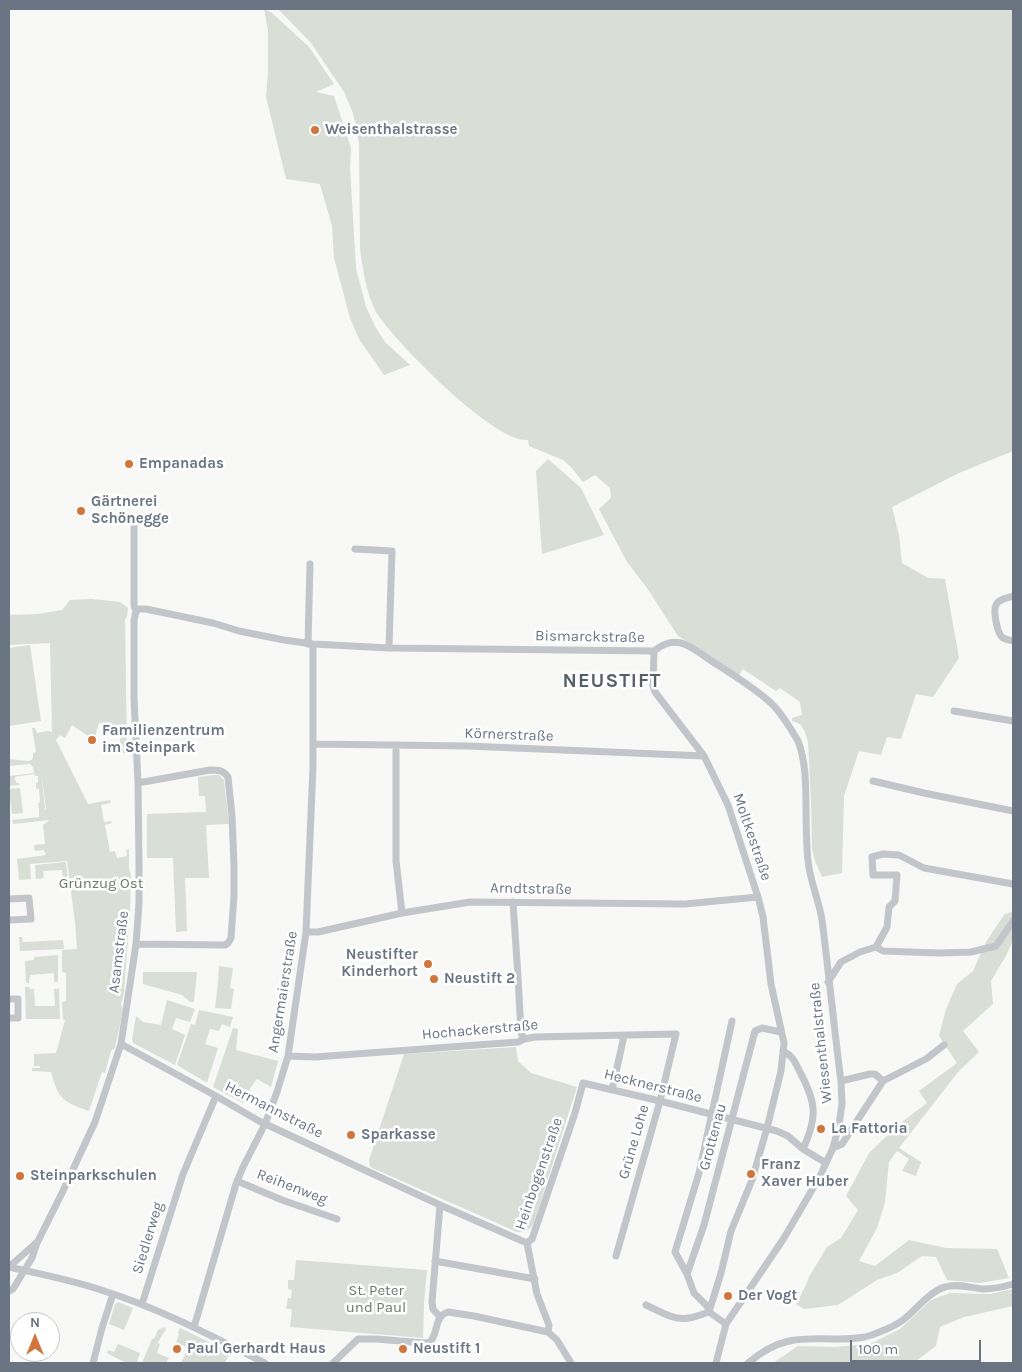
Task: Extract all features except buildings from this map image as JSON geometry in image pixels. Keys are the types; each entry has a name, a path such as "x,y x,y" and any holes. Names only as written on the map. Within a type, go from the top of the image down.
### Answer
{"street":[{"name":"Asamstraße","path":"9,1291 13,1289 32,1258 37,1243 95,1122 112,1074 120,1044 136,944 140,862 134,698 134,621 136,612 134,606 134,527"},
{"path":"354,549 392,551 389,648"},
{"name":"Angermaierstraße","path":"194,1327 237,1181 265,1124 288,1056 306,932 313,744 310,564"},
{"path":"1013,596 1000,601 995,607 999,633 1006,640 1013,641"},
{"name":"Bismarckstraße","path":"136,612 139,609 146,609 213,623 238,631 310,644 389,648 654,652 669,642 678,642 688,646 772,704 787,724"},
{"name":"Moltkestraße","path":"654,652 653,686 655,692 704,756 728,805 763,916 770,978 784,1043 781,1071 767,1128"},
{"path":"954,710 1013,722"},
{"name":"Wiesenthalstraße","path":"716,1363 726,1324 784,1238 826,1163 833,1148 839,1126 842,1104 841,1081 821,918 808,860 803,762 799,744 787,724"},
{"name":"Körnerstraße","path":"313,744 468,746 704,756"},
{"path":"396,745 396,861 402,913"},
{"path":"136,944 220,945 228,943 231,938 234,895 232,831 228,777 225,773 215,770 138,783"},
{"path":"873,781 913,791 1013,810"},
{"path":"828,982 841,962 860,952 876,947 887,927 889,907 895,901 897,874 873,875 872,857 883,854 899,855 924,868 1013,884"},
{"name":"Arndtstraße","path":"306,932 318,932 402,913 470,902 686,904 758,897"},
{"path":"9,899 29,898 31,919 9,920"},
{"path":"512,902 521,1032 524,1039"},
{"path":"876,947 883,951 971,952 996,946 1013,921"},
{"path":"9,999 18,998 18,1018 9,1018"},
{"name":"Grottenau","path":"726,1324 709,1312 707,1306 694,1293 687,1274 675,1252 699,1173 732,1021"},
{"name":"Grottenau","path":"687,1274 704,1224 755,1031 762,1028 781,1032"},
{"name":"Hochackerstraße","path":"288,1056 345,1055 518,1042 524,1039 535,1038 676,1034"},
{"name":"Grüne Lohe","path":"616,1256 660,1101 676,1034"},
{"path":"612,1090 624,1036"},
{"name":"Hermannstraße","path":"120,1044 265,1124 527,1244"},
{"path":"833,1148 842,1144 883,1081 926,1059 944,1045"},
{"name":"Moltkestraße","path":"784,1051 791,1055 812,1098 814,1113 811,1133 803,1148"},
{"path":"841,1081 870,1074 874,1074 883,1081"},
{"name":"Hecknerstraße","path":"583,1083 784,1133 826,1163"},
{"name":"Heinbogenstraße","path":"548,1332 549,1325 537,1294 527,1244 532,1239 575,1113 583,1083"},
{"name":"Siedlerweg","path":"142,1304 182,1174 216,1096"},
{"path":"646,1305 680,1319 709,1312 731,1231 752,1180 767,1128"},
{"name":"Reihenweg","path":"237,1181 282,1200 337,1219"},
{"path":"440,1205 432,1302 433,1309 440,1317"},
{"name":"Asamstraße","path":"9,1267 37,1243"},
{"path":"435,1260 534,1279"},
{"path":"9,1267 83,1285 142,1304 194,1327 265,1363"},
{"path":"748,1363 768,1349 786,1341 806,1338 857,1338 883,1331 901,1322 936,1291 944,1287 989,1289 1013,1284"},
{"path":"93,1363 113,1294"},
{"path":"334,1363 358,1339 430,1342 435,1335 440,1317 444,1313 455,1312 548,1332 559,1342 571,1363"}],"green space":[{"path":"264,9 271,12 309,47 334,84 316,92 334,96 351,148 350,167 356,268 366,307 385,342 410,365 384,375 359,339 350,318 334,258 332,226 320,184 286,179 266,97 268,30"},
{"path":"278,9 1013,9 1013,451 959,473 892,507 899,535 902,563 928,578 945,579 959,658 933,697 916,694 901,739 887,737 881,755 859,751 844,796 842,873 822,877 812,849 808,742 800,724 792,721 792,718 802,715 800,702 780,688 776,691 743,669 739,675 678,636 647,588 627,562 599,509 611,498 610,488 595,475 583,482 563,460 529,446 528,440 513,437 493,426 470,409 423,366 386,326 376,312 367,289 360,249 359,143 353,113 344,92 311,43"},
{"path":"548,459 581,488 604,535 542,554 536,471"},
{"name":"Grünzug Ost","path":"92,599 120,602 128,608 125,620 127,753 111,753 112,746 118,747 123,731 99,723 94,740 72,725 65,738 60,735 56,740 88,804 110,800 111,803 101,805 104,822 111,821 112,823 105,825 110,852 115,851 117,858 127,856 126,850 129,849 129,869 131,875 130,918 124,993 121,1004 123,1010 115,1048 111,1051 105,1073 102,1072 89,1111 67,1102 59,1094 51,1072 32,1071 32,1068 40,1068 40,1066 34,1066 34,1054 56,1053 65,1020 63,1019 62,1002 66,1001 66,973 62,972 62,950 77,949 67,861 30,864 31,879 19,880 17,859 46,855 44,850 35,851 34,845 45,844 43,825 50,820 13,824 12,820 39,817 39,789 36,789 38,776 34,774 15,777 16,783 19,783 19,785 9,786 9,776 34,773 33,767 30,764 9,766 9,759 32,760 33,753 36,752 32,728 35,728 37,733 52,732 50,643 9,645 9,615 38,614 62,610 70,600","holes":["41,772 46,809 39,810 45,809"]},
{"path":"30,645 41,721 9,726 9,648"},
{"path":"219,775 224,780 229,824 206,825 209,878 185,878 187,931 176,932 173,858 147,858 147,814 206,812 205,796 199,796 198,777"},
{"path":"20,788 23,813 12,814 9,789"},
{"path":"66,862 68,882 63,882 62,870 43,871 44,878 36,879 35,865"},
{"path":"1013,911 1013,940 991,981 993,1004 963,1031 979,1052 958,1072 899,1148 921,1162 916,1176 902,1171 909,1159 897,1151 889,1162 885,1202 877,1228 859,1261 875,1266 909,1240 946,1248 997,1249 1009,1278 980,1283 947,1280 936,1257 922,1256 897,1273 877,1280 838,1305 804,1309 796,1304 809,1277 827,1247 841,1238 858,1210 846,1196 869,1153 898,1125 927,1103 919,1091 957,1063 939,1036 946,1009 957,984 973,971 986,942 1004,915"},
{"path":"19,937 22,937 23,942 63,940 64,949 20,951"},
{"path":"58,955 58,982 54,982 54,973 30,975 29,983 26,983 25,961 34,960 34,957"},
{"path":"219,966 233,968 230,988 234,989 231,1009 215,1008"},
{"path":"143,972 197,972 194,1002 190,1002 182,995 143,984"},
{"path":"25,987 34,989 35,1006 55,1006 54,989 59,989 60,1019 26,1019"},
{"path":"167,1000 195,1009 190,1022 176,1018 172,1029 185,1035 175,1065 133,1043 132,1039 136,1016 143,1022 161,1025"},
{"path":"199,1010 233,1017 230,1027 222,1024 219,1031 210,1029 205,1044 218,1048 207,1083 177,1065 191,1024 195,1025"},
{"path":"233,1028 238,1029 236,1050 278,1061 271,1087 257,1079 243,1103 213,1087"},
{"path":"516,1047 518,1061 531,1073 577,1087 533,1225 530,1229 524,1232 517,1232 370,1167 369,1160 404,1054"},
{"name":"St. Peter und Paul","path":"296,1260 427,1270 423,1338 290,1327 292,1309 286,1309 292,1290 288,1289 288,1280 294,1280"},
{"path":"1013,1289 1013,1306 964,1317 940,1327 936,1346 913,1363 773,1363 798,1346 835,1347 870,1344 900,1329 931,1300 950,1293 990,1294"},
{"path":"118,1302 133,1308 124,1330 109,1324 115,1304"},
{"path":"164,1327 166,1329 152,1352 158,1343 160,1344 157,1353 169,1358 166,1363 142,1363 152,1339 154,1339 158,1330"},
{"path":"180,1328 230,1352 225,1363 181,1363 188,1348 176,1342"},
{"path":"118,1344 140,1353 137,1361 142,1363 126,1363 107,1353 108,1350 114,1352"}],"place":[{"name":"Weisenthalstrasse","path":"315,130"},
{"name":"Empanadas","path":"129,464"},
{"name":"Gärtnerei Schönegge","path":"81,511"},
{"name":"Familienzentrum im Steinpark","path":"92,740"},
{"name":"Neustifter Kinderhort","path":"428,964"},
{"name":"Neustift 2","path":"434,979"},
{"name":"La Fattoria","path":"821,1129"},
{"name":"Sparkasse","path":"351,1135"},
{"name":"Franz Xaver Huber","path":"751,1174"},
{"name":"Steinparkschulen","path":"20,1176"},
{"name":"Der Vogt","path":"728,1296"},
{"name":"Paul Gerhardt Haus","path":"177,1349"},
{"name":"Neustift 1","path":"403,1349"}],"district":[{"name":"NEUSTIFT","path":"612,681"}]}
